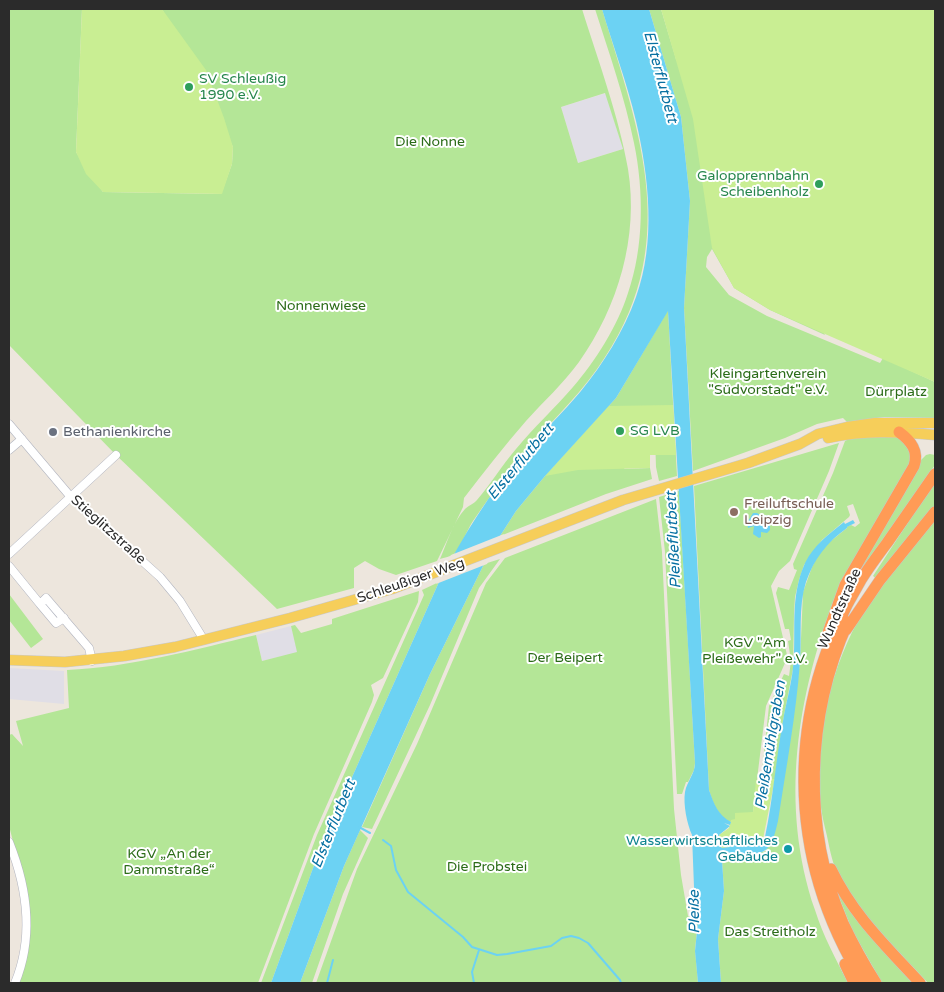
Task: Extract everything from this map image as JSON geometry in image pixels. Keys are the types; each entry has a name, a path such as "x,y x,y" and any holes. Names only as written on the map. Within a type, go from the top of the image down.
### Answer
{"highway":[{"path":"818,679 826,639 845,585 914,466 916,458 915,449 906,437 899,432"},
{"name":"Wundtstraße","path":"864,983 836,931 816,875 808,840 805,814 804,760 809,718 818,679 831,642 861,579 935,474"},
{"path":"843,633 880,580 935,512"},
{"name":"Wundtstraße","path":"876,983 843,923 828,878 821,849 814,782 818,730 828,680 843,633 867,582 892,536"},
{"path":"821,849 848,901 863,921 920,983"},
{"path":"836,931 846,967 854,983"}],"main road":[{"name":"Schleußiger Weg","path":"800,444 818,434 864,424 894,422 935,423"},
{"name":"Schleußiger Weg","path":"9,660 38,662 92,660 124,656 204,640 358,600 435,573 623,500 800,444 845,435 899,432 935,434"}],"street":[{"name":"Stieglitzstraße","path":"9,424 70,496 160,577 180,601 204,640"},
{"path":"9,450 22,439"},
{"path":"9,554 116,455"},
{"path":"9,566 40,604 46,598 64,618 89,648 92,660"},
{"path":"9,842 23,888 27,923 26,946 20,972 15,983"}],"shaded area":[{"path":"606,93 623,149 578,163 561,107"},
{"path":"291,626 298,653 262,661 256,635"},
{"path":"9,668 64,671 64,704 9,699"}],"green space":[{"name":"Die Nonne","path":"9,9 82,9 76,152 103,192 221,194 232,164 233,147 162,9 582,9 614,109 628,169 631,195 630,220 628,245 622,270 615,295 593,341 573,370 518,430 464,498 463,507 437,561 396,575 379,569 365,561 354,568 354,588 277,609 116,455 9,345","holes":["605,93 623,149 578,163 561,107"]},
{"path":"82,9 162,9 206,70 224,118 233,147 232,164 222,194 103,192 86,174 76,152"},
{"path":"595,9 602,9 630,102 640,147 647,192 647,236 640,280 624,324 597,369 506,475 473,521 453,555 440,559 461,514 477,500 511,455 573,387 597,355 618,318 628,293 640,238 640,180 626,109"},
{"path":"649,9 661,9 676,59 825,335 770,310 734,288 712,249 707,257 706,267 729,295 767,316 880,363 883,358 935,382 935,418 884,417 847,422 843,418 817,424 785,438 693,471 684,308 690,201 681,117"},
{"name":"Galopprennbahn Scheibenholz","path":"661,9 935,9 935,382 770,310 734,288 712,248 693,119"},
{"path":"668,310 677,476 659,481 656,467 654,406 624,469 650,468 652,479 606,494 500,536 516,511 545,476 616,398"},
{"name":"SG LVB","path":"673,405 676,455 650,455 650,468 578,470 545,476 608,406"},
{"name":"Das Streitholz","path":"880,436 903,438 906,441 912,459 836,594 811,672 797,751 798,831 804,870 822,929 848,983 721,983 718,939 724,891 722,860 766,851 796,692 800,662 803,592 817,557 827,544 846,527 851,525 855,527 860,523 853,504 847,506 849,517 822,540 804,565 799,580 795,597 793,669 775,779 761,780 769,706 784,674 789,676 791,661 788,641 791,640 789,629 785,629 776,593 778,587 789,590 797,570 794,569 793,564 845,441"},
{"name":"KGV \"Am Pleißewehr\" e.V.","path":"839,443 829,471 790,561 779,571 771,586 787,655 766,706 753,812 730,822 719,812 709,790 694,486"},
{"path":"930,454 935,455 935,465 864,568 845,602 843,594 920,461"},
{"path":"935,481 935,507 877,579 873,576"},
{"path":"679,491 695,763 694,770 688,782 686,782 682,794 677,794 665,552 659,497"},
{"path":"656,499 662,552 674,809 681,875 688,916 697,918 698,921 695,950 698,983 316,983 357,869 417,744 486,583 505,558"},
{"path":"935,517 935,983 928,983 869,920 848,893 840,879 835,869 823,818 819,775 820,750 827,701 842,654 864,610 880,586"},
{"path":"500,559 479,588 430,705 372,829 362,827 430,674 484,564"},
{"path":"439,582 320,849 271,983 261,983 317,835 424,595 422,590"},
{"name":"KGV „An der Dammstraße“","path":"419,591 418,602 383,678 371,685 374,695 372,702 314,834 258,983 17,983 25,961 30,937 29,901 9,826 9,735 12,734 23,746 16,721 69,708 67,670 138,662 256,635 262,661 297,652 291,626 295,625 301,633 332,624 332,619"},
{"path":"9,594 43,639 31,648 9,620"},
{"path":"775,779 763,839 752,845 732,845 731,847 722,848 719,835 729,828 731,820 735,819 735,813 753,812 756,780"},
{"path":"360,830 368,838 343,894 312,983 300,983 344,866"},
{"path":"831,877 917,983 882,983 852,930"}],"water":[{"path":"602,9 649,9 681,117 690,201 684,308 709,790 720,812 731,822 730,825 724,823 730,826 719,835 722,848 730,847 731,845 757,844 765,837 792,675 795,602 800,576 805,563 822,540 844,522 845,524 853,520 855,523 847,527 827,545 817,558 806,582 801,611 800,662 796,702 778,821 773,839 770,845 762,852 722,860 724,891 718,939 721,983 698,983 695,951 698,921 695,913 692,835 687,820 685,802 686,788 694,771 695,763 668,311 616,398 545,476 516,511 500,536 484,564 430,674 344,866 300,983 271,983 320,849 439,582 467,531 488,499 531,445 574,399 597,370 619,335 636,297 646,254 648,232 647,187 641,142"},
{"path":"753,513 762,516 766,515 770,519 770,530 767,533 761,532 761,537 759,538 753,534 754,526 748,528 747,523"}],"pier":[{"path":"504,534 487,564 436,584 451,555"}],"waterway":[{"path":"359,827 370,833"},
{"path":"383,840 391,846 396,870 408,892 463,937 472,947 497,955 507,954 551,946 562,938 571,936 588,943 621,983"},
{"path":"474,983 472,972 479,950"},
{"path":"327,983 333,960"}],"place":[{"name":"SV Schleußig 1990 e.V.","path":"189,87"},
{"name":"Galopprennbahn Scheibenholz","path":"819,184"},
{"name":"SG LVB","path":"620,431"},
{"name":"Bethanienkirche","path":"53,432"},
{"name":"Freiluftschule Leipzig","path":"734,512"},
{"name":"Wasserwirtschaftliches Gebäude","path":"788,849"}],"water label":[{"name":"Elsterflutbett","path":"660,77"},
{"name":"Elsterflutbett","path":"521,462"},
{"name":"Pleißeflutbett","path":"674,540"},
{"name":"Pleißemühlgraben","path":"771,745"},
{"name":"Elsterflutbett","path":"334,824"},
{"name":"Pleiße","path":"695,912"}],"park label":[{"name":"Nonnenwiese","path":"321,306"},
{"name":"Kleingartenverein \"Südvorstadt\" e.V.","path":"768,382"},
{"name":"Dürrplatz","path":"896,392"},
{"name":"Der Beipert","path":"565,658"},
{"name":"Die Probstei","path":"487,867"}]}
